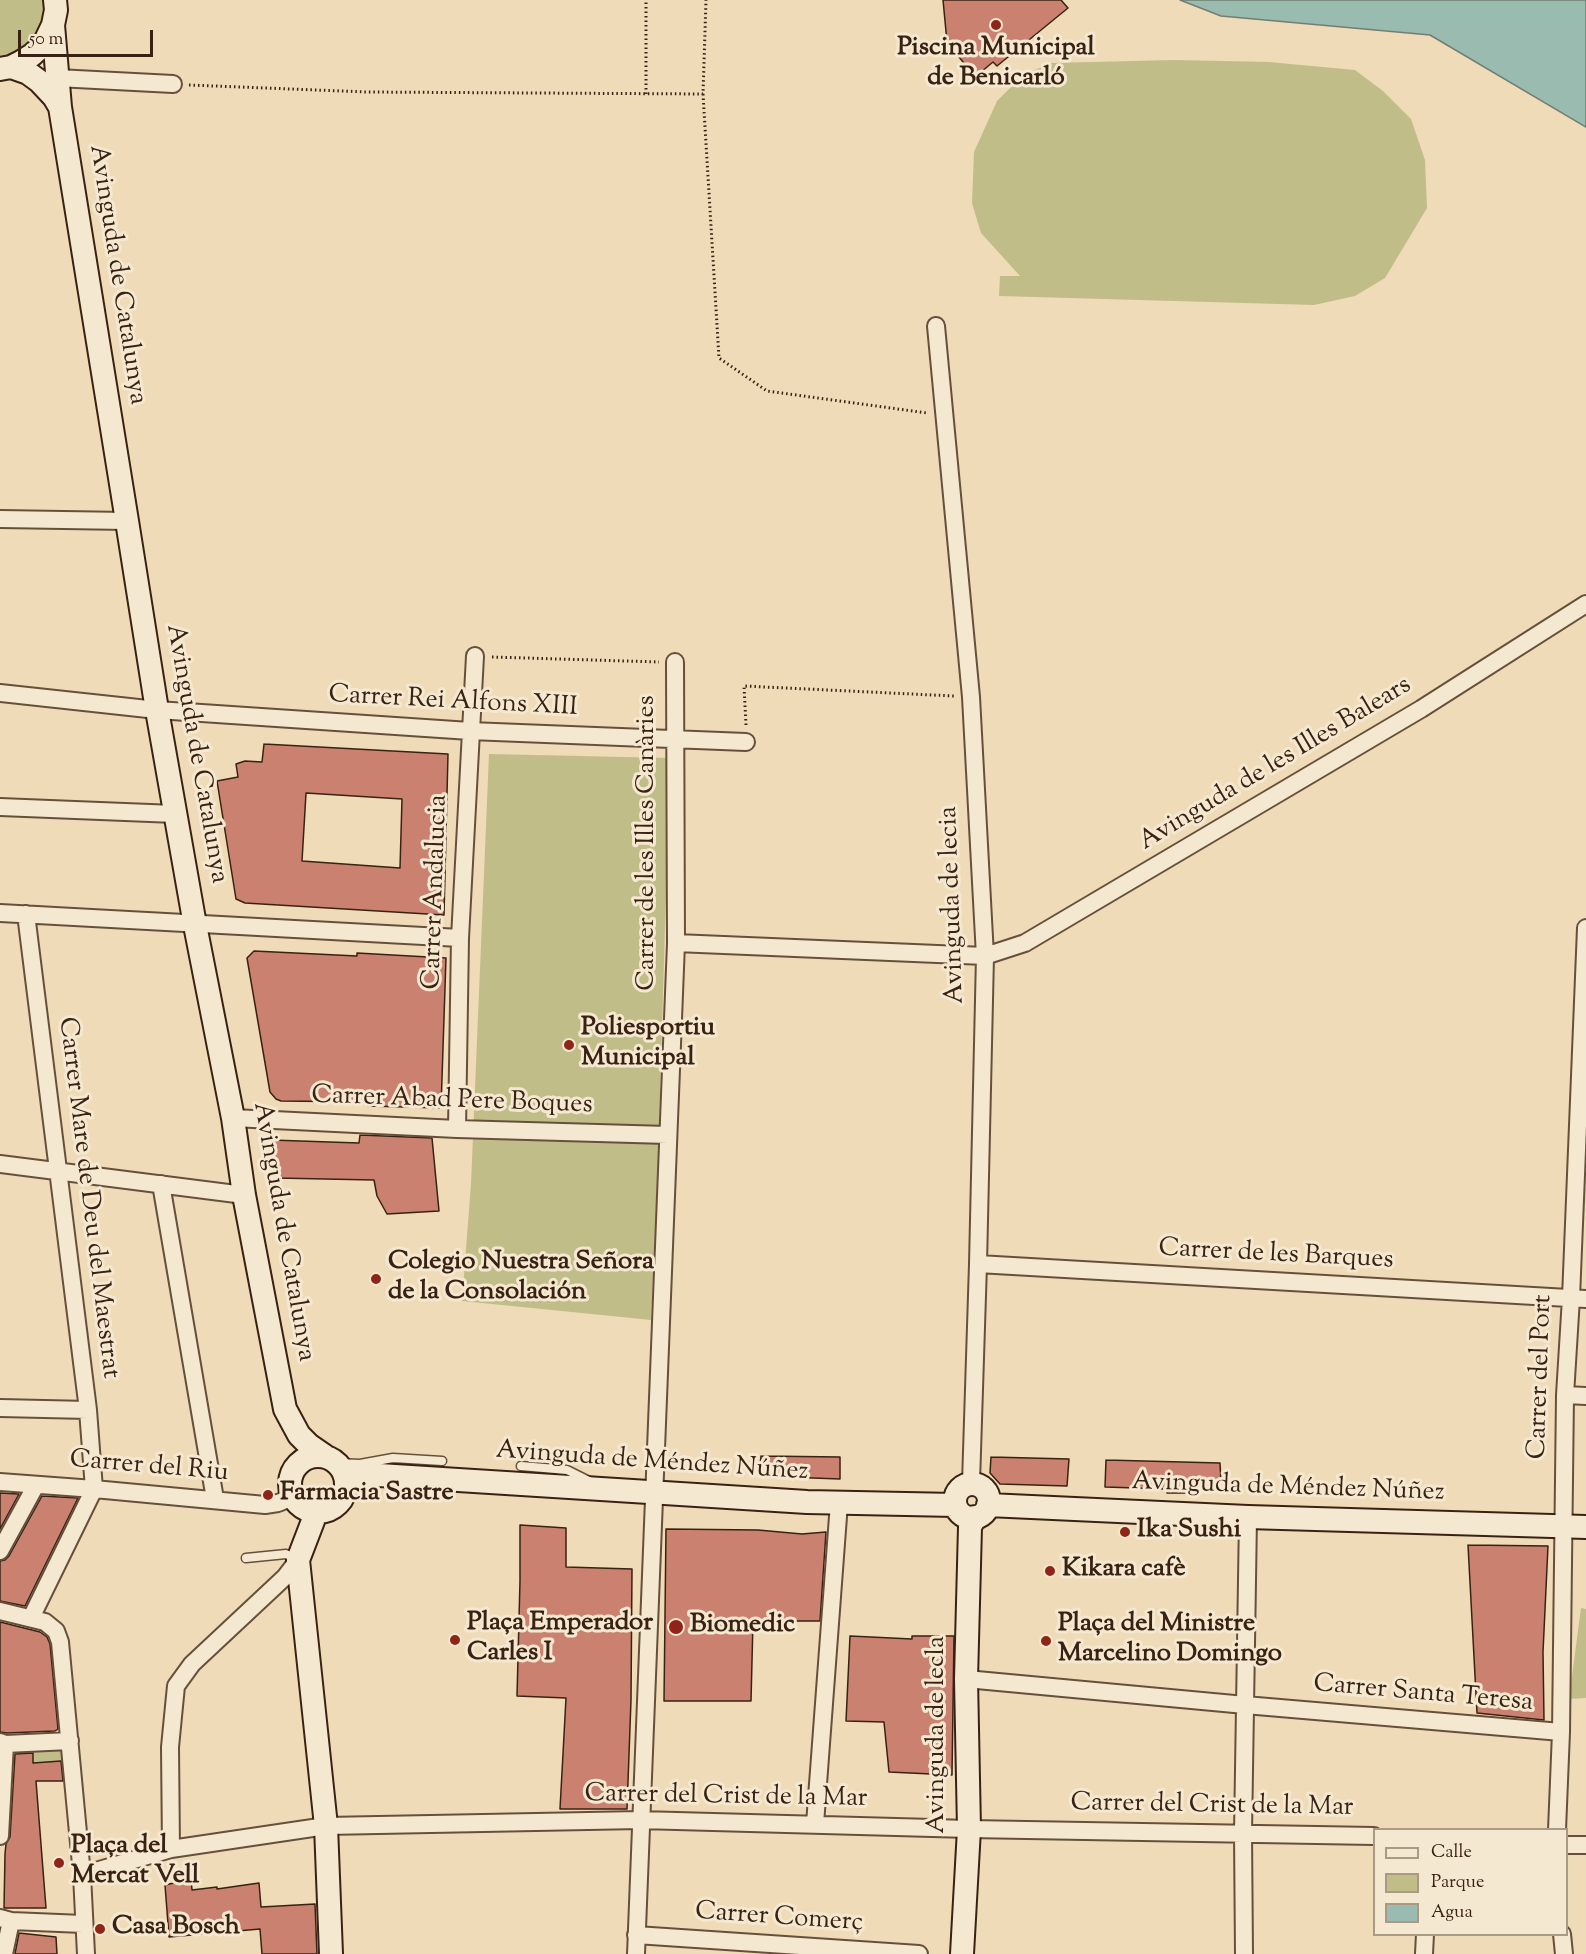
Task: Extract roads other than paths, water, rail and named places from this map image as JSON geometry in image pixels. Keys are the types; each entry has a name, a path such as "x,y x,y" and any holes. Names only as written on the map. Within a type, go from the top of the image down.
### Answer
{"street":[{"path":"55,0 56,10 48,80 172,84"},
{"path":"5,68 32,55 44,44 53,25"},
{"name":"Avinguda de Catalunya","path":"5,68 48,80 60,107 128,521 156,710 195,925 234,1118 244,1195 285,1409 287,1445 292,1473"},
{"name":"Avinguda de lecia","path":"936,326 970,697 985,956 971,1484"},
{"path":"0,519 128,521"},
{"name":"Avinguda de les Illes Balears","path":"985,956 1025,943 1421,709 1586,604"},
{"name":"Carrer Andalucia","path":"457,1129 460,938 475,656"},
{"name":"Carrer de les Illes Canàries","path":"636,1954 676,943 675,662"},
{"name":"Carrer Rei Alfons XIII","path":"0,693 156,710 470,731 746,742"},
{"path":"0,807 175,814"},
{"path":"0,913 460,938"},
{"name":"Carrer Mare de Deu del Maestrat","path":"26,914 88,1410 94,1489"},
{"name":"Carrer del Port","path":"1557,1828 1575,1527 1565,1395 1578,1299 1586,928"},
{"path":"676,943 985,956"},
{"name":"Carrer Abad Pere Boques","path":"234,1118 668,1136"},
{"path":"0,1164 244,1195"},
{"path":"161,1184 215,1499"},
{"name":"Carrer de les Barques","path":"978,1264 1578,1299"},
{"path":"1565,1395 1586,1396"},
{"path":"0,1408 88,1410"},
{"name":"Avinguda de Catalunya","path":"285,1409 299,1435 336,1465"},
{"path":"313,1456 336,1465 345,1494 340,1502 326,1512 316,1513 302,1508 293,1497 290,1488 292,1473 297,1465 313,1456"},
{"name":"Avinguda de Méndez Núñez","path":"336,1465 378,1475 839,1503 955,1505"},
{"name":"Carrer del Riu","path":"0,1482 265,1505 293,1497"},
{"path":"971,1484 981,1486 989,1499 982,1511 970,1518 960,1514 955,1500 962,1486 971,1484"},
{"path":"0,1551 36,1485"},
{"path":"31,1618 94,1489"},
{"path":"815,1824 839,1503"},
{"name":"Avinguda de Méndez Núñez","path":"982,1511 1575,1527"},
{"name":"Avinguda de lecla","path":"962,1954 969,1829 966,1679 970,1527 982,1511"},
{"path":"171,1849 171,1748 176,1686 192,1664 285,1577 292,1557 316,1513"},
{"path":"1244,1954 1243,1833 1248,1517"},
{"path":"292,1557 327,1826 331,1954"},
{"path":"0,1611 45,1622 56,1631 60,1642 82,1875 86,1954"},
{"path":"966,1679 1245,1705"},
{"name":"Carrer Santa Teresa","path":"1245,1705 1561,1732"},
{"path":"0,1836 2,1743 70,1741"},
{"name":"Carrer del Crist de la Mar","path":"82,1875 171,1849 327,1826 640,1820 969,1829 1373,1836"},
{"path":"1568,1845 1586,1845"},
{"path":"4,1954 6,1920 83,1924"},
{"name":"Carrer Comerç","path":"636,1935 919,1954"},
{"path":"1424,1954 1425,1936"},
{"path":"1562,1936 1564,1954"}],"lane":[{"path":"336,1465 360,1464 393,1458 442,1461"},
{"path":"521,1466 567,1470 600,1488"},
{"path":"246,1558 292,1557"}],"water":[{"path":"1180,0 1586,0 1586,127 1430,35 1221,16"}],"place":[{"name":"Piscina Municipal de Benicarló","path":"996,25"},
{"name":"Poliesportiu Municipal","path":"569,1045"},
{"name":"Colegio Nuestra Señora de la Consolación","path":"376,1279"},
{"name":"Farmacia Sastre","path":"268,1495"},
{"name":"Ika Sushi","path":"1125,1532"},
{"name":"Kikara cafè","path":"1050,1571"},
{"name":"Biomedic","path":"676,1627"},
{"name":"Plaça Emperador Carles I","path":"455,1640"},
{"name":"Plaça del Ministre Marcelino Domingo","path":"1046,1641"},
{"name":"Plaça del Mercat Vell","path":"59,1863"},
{"name":"Casa Bosch","path":"100,1929"}]}
